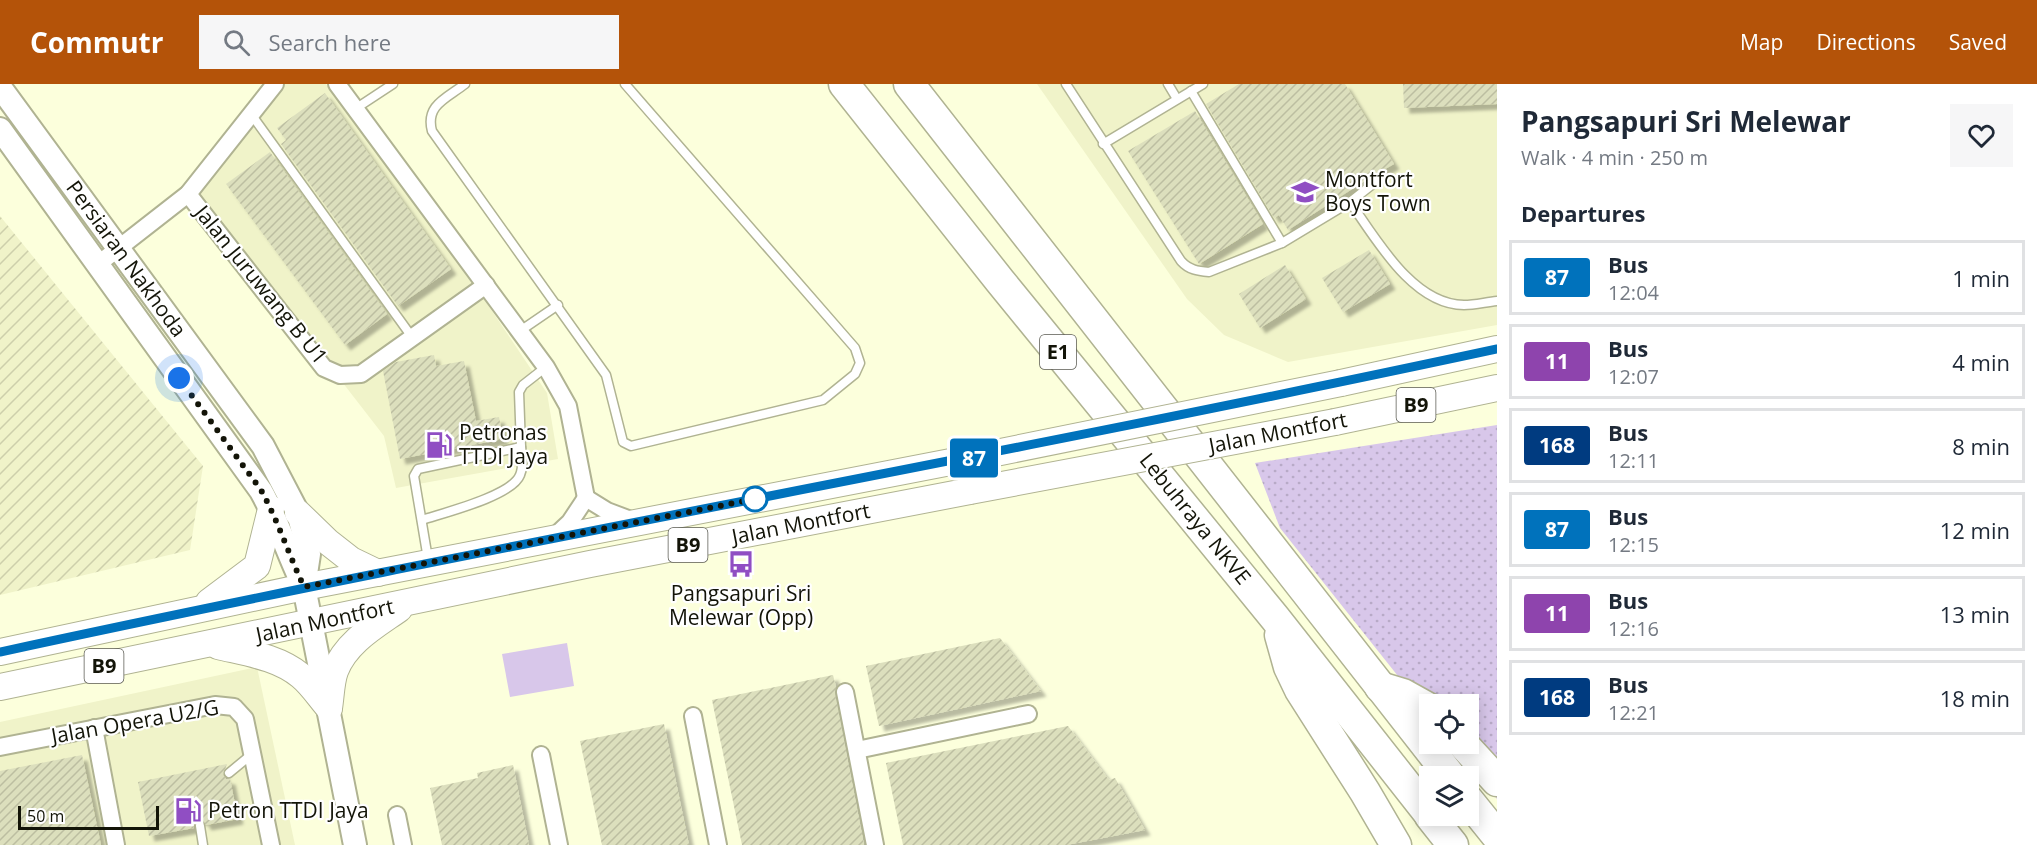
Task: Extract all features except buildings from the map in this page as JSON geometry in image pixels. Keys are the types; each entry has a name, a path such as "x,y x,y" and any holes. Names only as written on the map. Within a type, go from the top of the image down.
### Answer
{"highway":[{"name":"Lebuhraya NKVE","path":"844,84 1000,281 1275,618 1419,802"},
{"name":"Lebuhraya NKVE","path":"909,84 1442,766"},
{"path":"1275,618 1288,667 1300,690 1396,845"},
{"path":"1380,687 1403,694 1419,703"},
{"path":"1471,754 1497,781"},
{"path":"1479,814 1497,836"},
{"name":"Lebuhraya NKVE","path":"1438,826 1453,845"}],"main road":[{"name":"Jalan Montfort","path":"0,652 304,587 961,460 1497,349"},
{"name":"Jalan Montfort","path":"0,687 407,604 590,564 1335,422 1497,388"},
{"path":"199,609 238,583 257,566 271,509"},
{"path":"298,513 351,560 378,573"},
{"path":"329,708 335,672 352,644 407,604"},
{"path":"209,644 263,656 286,666 303,677 329,708"}],"street":[{"path":"97,265 188,194 275,84"},
{"path":"337,84 520,331 546,368 568,406 585,498 570,522 553,538"},
{"name":"Persiaran Nakhoda","path":"0,87 263,446 298,513 309,554 304,587"},
{"name":"Persiaran Nakhoda","path":"0,129 261,490 304,587"},
{"name":"Jalan Juruwang B U1","path":"188,194 324,368 340,375 361,374 486,285"},
{"path":"585,498 607,511 636,522"},
{"path":"304,587 313,623 355,845"},
{"path":"845,692 875,845"},
{"name":"Jalan Opera U2/G","path":"0,747 214,705 234,707 245,719 271,845"},
{"path":"857,750 1028,714"},
{"path":"693,716 717,845"},
{"path":"94,728 116,845"},
{"path":"541,755 559,845"},
{"path":"398,815 404,845"}],"lane":[{"path":"465,84 434,108 429,120 432,131 606,375 623,442 631,446 823,400 855,374 860,363 855,348 625,84"},
{"path":"1066,84 1103,144 1186,267 1196,271 1209,272 1282,243 1350,202 1378,180"},
{"path":"1168,84 1177,99"},
{"path":"1103,144 1203,84"},
{"path":"355,109 387,86"},
{"path":"1191,92 1282,243"},
{"path":"250,113 412,337"},
{"path":"1350,202 1397,268 1419,287 1441,300 1463,305 1497,301"},
{"path":"520,331 558,305"},
{"path":"422,520 499,494 512,486 520,477 523,464 519,392 523,385 546,368"},
{"path":"429,562 414,476 418,469 521,447"},
{"path":"229,773 253,753"},
{"path":"200,826 203,845"}],"shaded area":[{"path":"284,84 326,84 486,302 547,393 558,459 396,488 384,436 198,196"},
{"name":"Montfort Boys Town","path":"1037,84 1497,84 1497,325 1288,362 1224,335 1187,299"},
{"path":"0,216 203,466 190,550 0,595"},
{"path":"1497,425 1497,799 1479,776 1479,766 1471,766 1461,754 1479,754 1479,694 1419,694 1419,702 1280,528 1255,463"},
{"path":"567,643 574,686 510,697 502,654"},
{"path":"257,667 295,845 0,845 0,722"}],"bus line":[{"name":"87","path":"0,652 304,587 961,460 1497,349"}],"place":[{"name":"Montfort Boys Town","path":"1305,192"},
{"name":"Petronas TTDI Jaya","path":"439,445"},
{"name":"Pangsapuri Sri Melewar (Opp)","path":"741,564"},
{"name":"Petron TTDI Jaya","path":"188,811"}],"route":[{"path":"179,378 261,490 304,587 755,499"}]}
